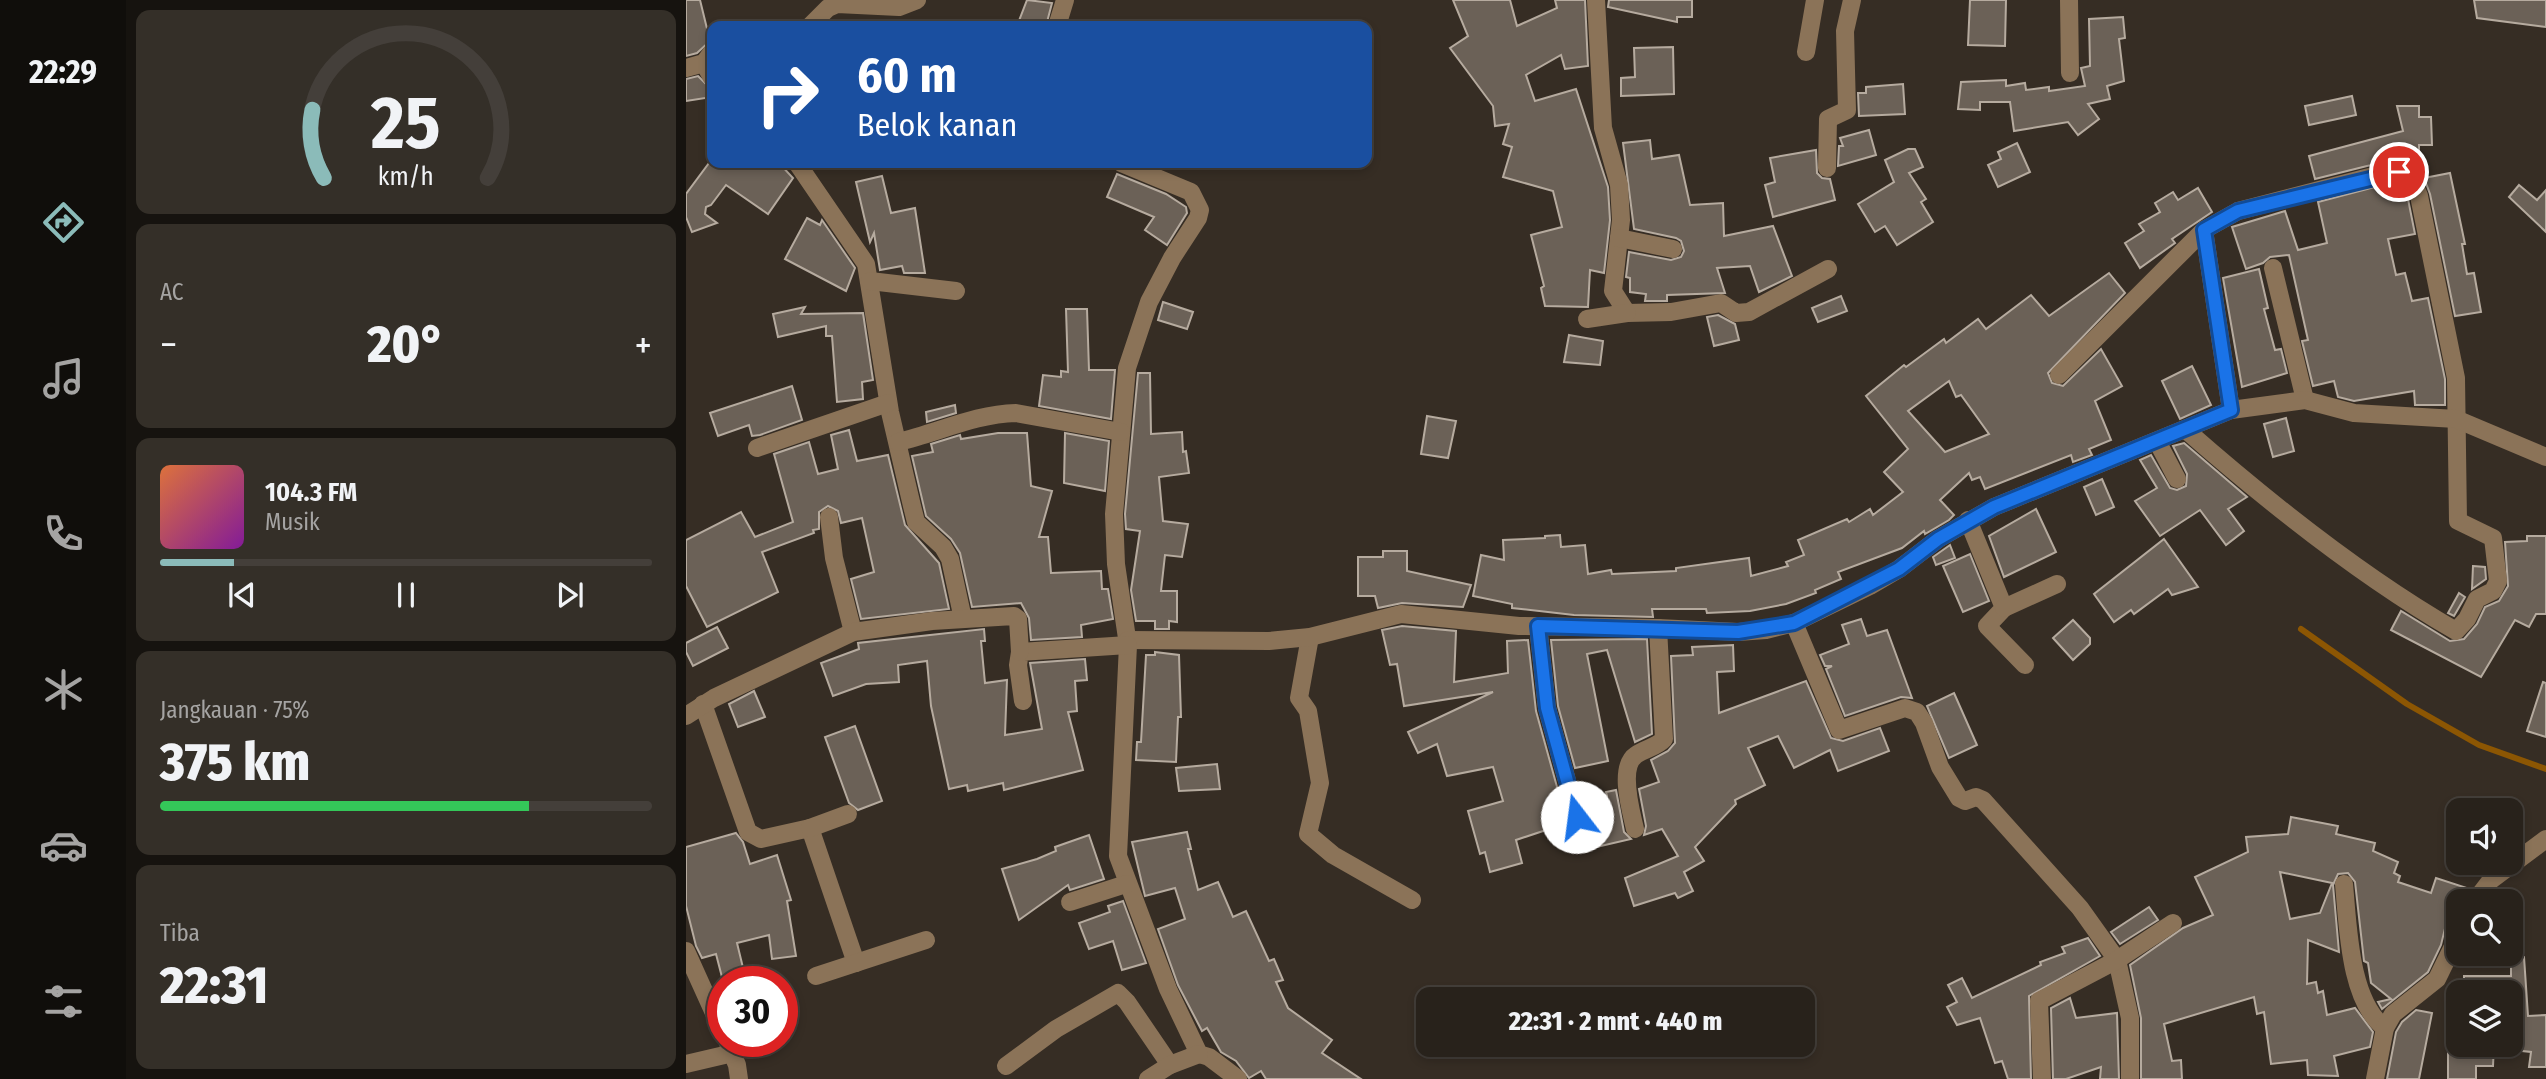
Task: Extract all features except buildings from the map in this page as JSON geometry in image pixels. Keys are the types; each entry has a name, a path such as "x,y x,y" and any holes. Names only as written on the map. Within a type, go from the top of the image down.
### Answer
{"street":[{"path":"815,21 828,8 837,4 899,7 917,0"},
{"path":"1059,21 1065,0"},
{"path":"1596,0 1603,128 1619,185 1619,238 1613,290 1628,313"},
{"path":"1806,52 1815,0"},
{"path":"1827,168 1828,119 1846,110 1845,31 1852,0"},
{"path":"2069,0 2070,73"},
{"path":"801,168 864,257 888,403 916,522 943,547 950,559 963,619"},
{"path":"1133,168 1191,192 1200,210 1198,218 1172,258 1149,302 1127,368 1114,514 1116,564 1128,642 1118,856 1126,884 1168,989 1199,1054"},
{"path":"2059,375 2204,230 2238,211 2385,173 2410,174 2418,196 2456,378 2458,521 2493,538 2498,581 2493,591 2477,599 2467,619 2456,631 2380,584 2227,466 2186,430"},
{"path":"2204,230 2231,410"},
{"path":"1619,238 1673,249"},
{"path":"2273,268 2305,400"},
{"path":"1587,319 1628,313 1671,312 1721,303 1736,313 1749,312 1828,270"},
{"path":"870,281 956,291"},
{"path":"1020,652 1128,642 1269,641 1317,636 1401,614 1444,621 1738,632 1794,623 1899,569 1968,520 2231,410 2305,400 2354,413 2456,419 2546,457"},
{"path":"757,448 888,403"},
{"path":"898,442 937,434 967,420 1016,413 1121,432"},
{"path":"2157,442 2177,479"},
{"path":"829,517 834,558 853,632"},
{"path":"1968,520 2004,608"},
{"path":"2025,664 1987,626 2004,608 2056,584"},
{"path":"686,716 703,704 853,632 1014,616 1018,619 1018,665 1023,701"},
{"path":"1794,623 1839,730 1905,708 1912,710 1924,723 1943,771 1962,800 1976,797 1983,800 2080,908 2118,960 2130,1017 2130,1079"},
{"path":"1538,626 1547,708 1577,817"},
{"path":"1635,829 1627,790 1630,761 1635,755 1664,739 1658,628"},
{"path":"1317,636 1299,698 1308,711 1320,783 1308,834 1333,855 1412,900"},
{"path":"703,704 748,832 761,839 810,828 848,814"},
{"path":"810,828 856,963"},
{"path":"2484,889 2491,880 2546,839"},
{"path":"1070,902 1126,884"},
{"path":"2344,884 2351,954 2362,997 2376,1022 2385,1028"},
{"path":"2042,1079 2039,1002 2118,960 2173,923"},
{"path":"816,976 926,940"},
{"path":"686,951 707,998"},
{"path":"2375,1079 2385,1028 2393,1014 2437,979 2446,961"},
{"path":"1006,1066 1056,1029 1118,993 1123,995 1170,1065"},
{"path":"1148,1079 1170,1065 1199,1054 1209,1056 1238,1079"},
{"path":"686,1063 707,1055"},
{"path":"733,1057 739,1079"}],"waterway":[{"path":"2301,629 2407,704 2479,745 2546,769"}],"route":[{"path":"1577,817 1547,708 1538,626 1738,632 1766,630 1794,623 1870,586 1899,569 1938,539 1994,507 2231,410 2204,230 2238,211 2385,173 2399,172"}]}
